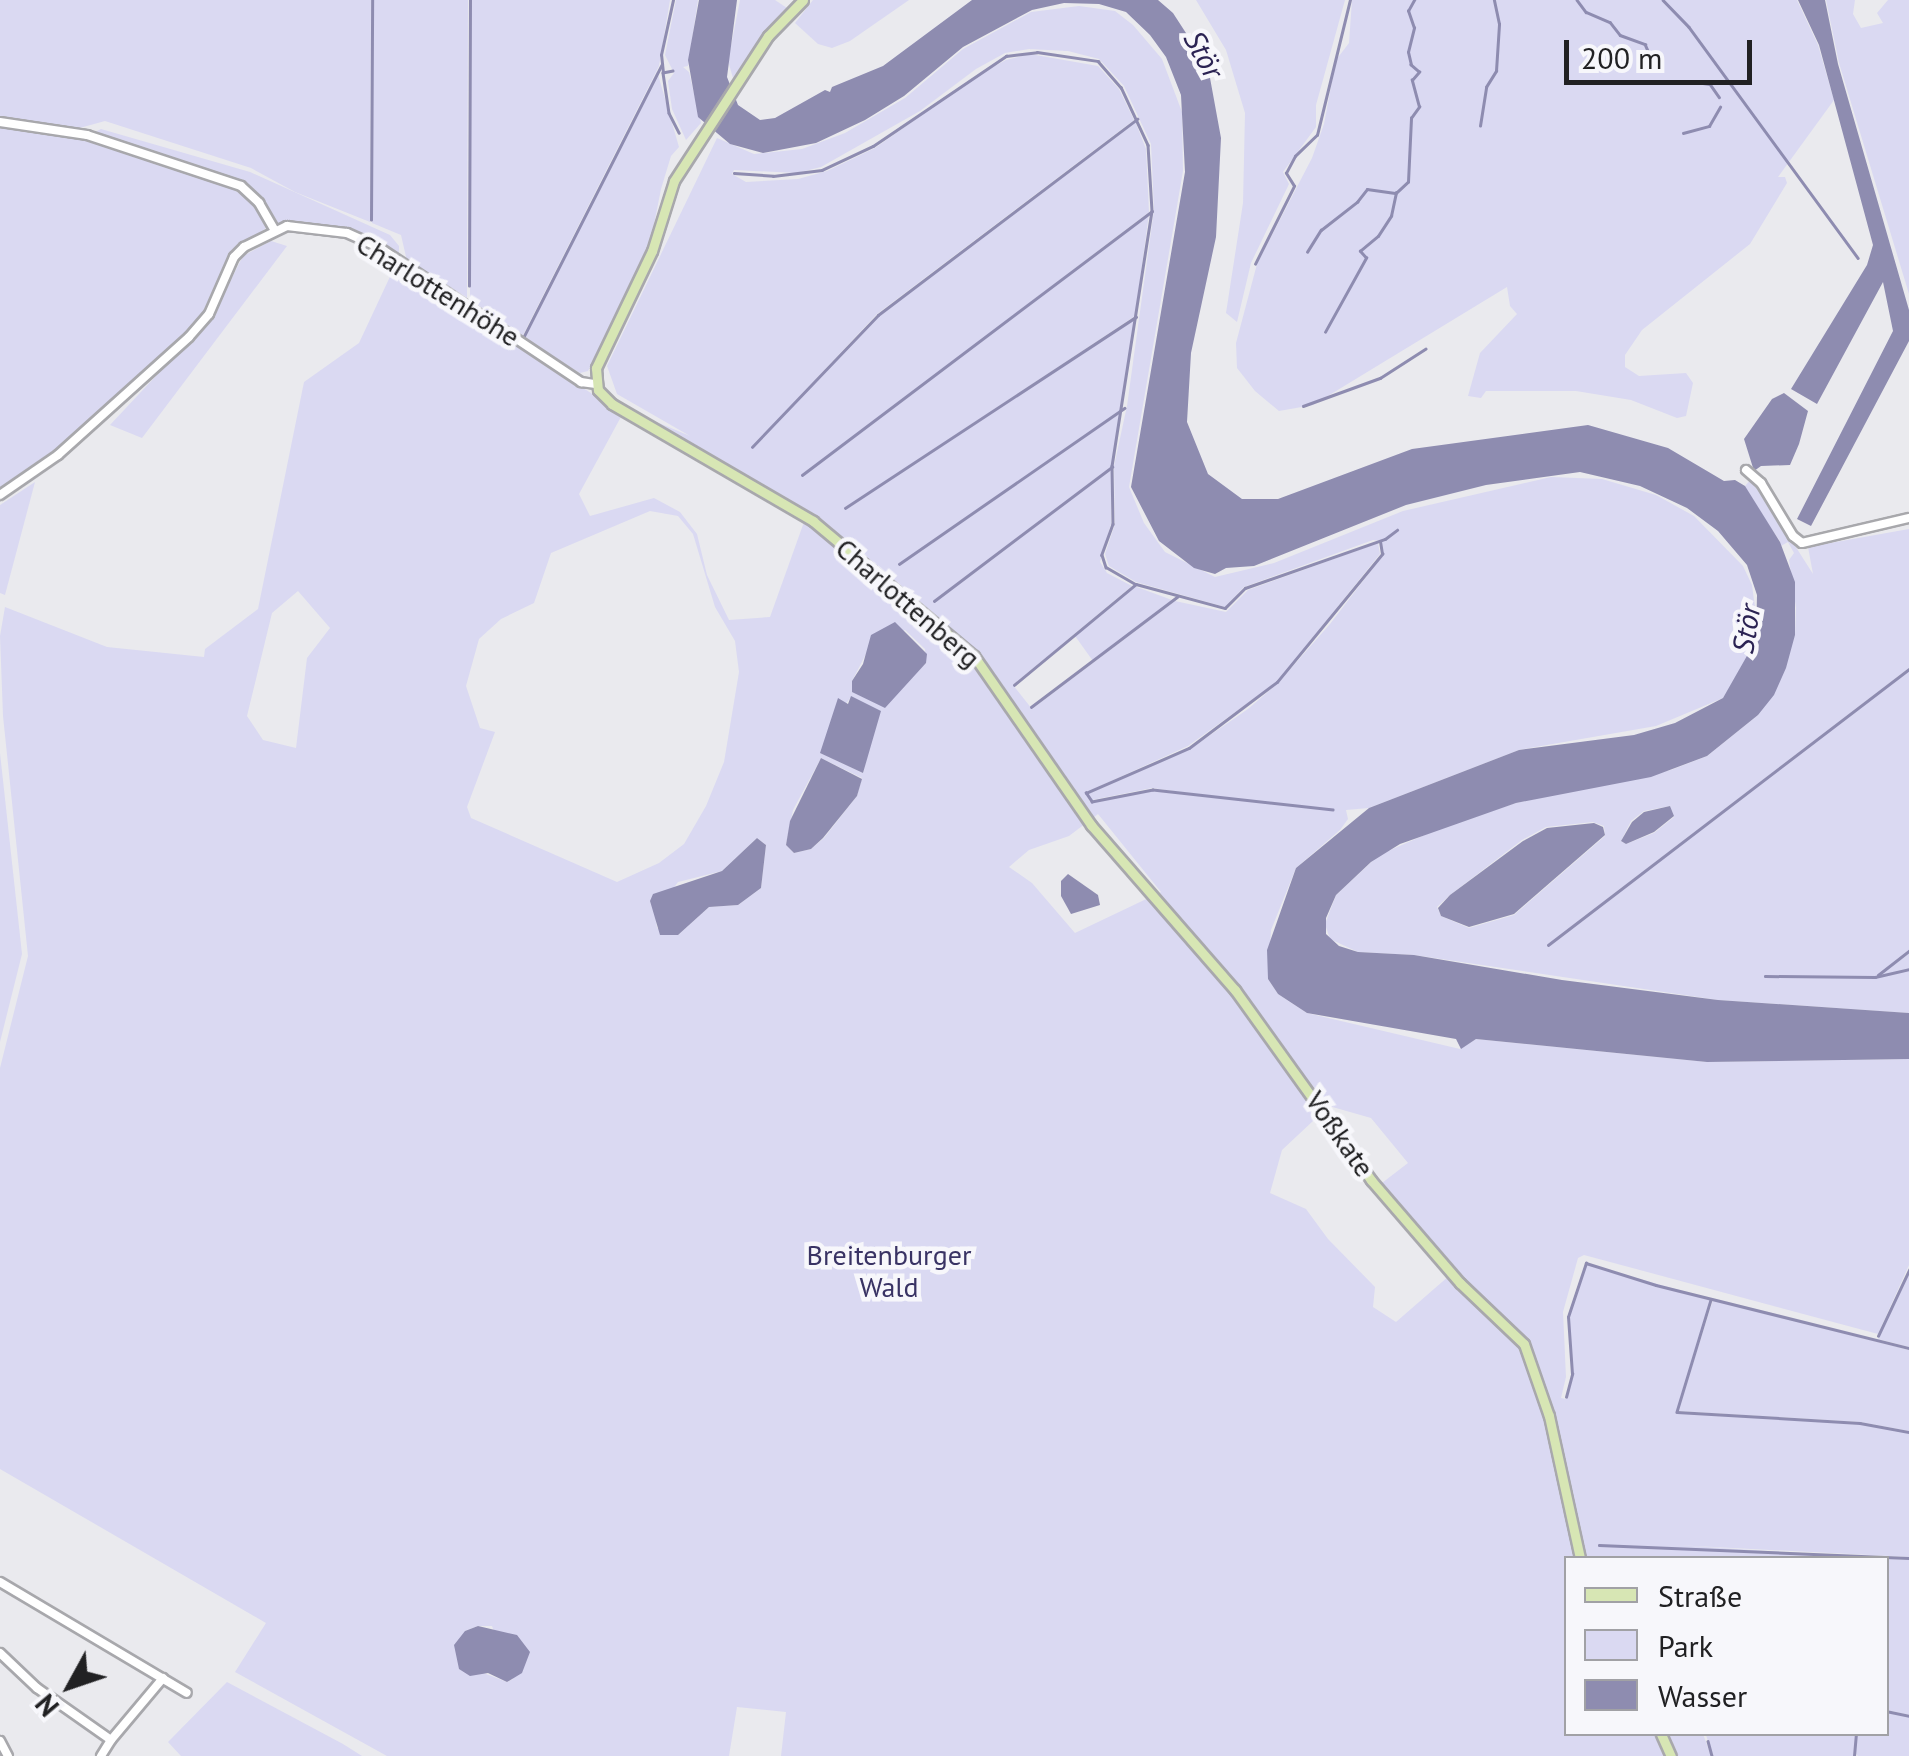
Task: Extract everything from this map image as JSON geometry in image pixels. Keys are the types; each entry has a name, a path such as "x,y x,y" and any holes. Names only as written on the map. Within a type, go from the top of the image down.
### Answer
{"main road":[{"path":"596,384 596,368 652,250 670,188 768,36 803,0"},
{"name":"Charlottenberg","path":"596,384 612,404 675,437 813,521 966,648 995,682 1101,838 1167,913"},
{"name":"Voßkate","path":"1167,913 1247,1005 1371,1180 1460,1283 1524,1344 1549,1416 1580,1556"}],"street":[{"path":"0,122 87,136 241,186 259,202 273,232 234,257 209,314 189,336 58,455 0,495"},
{"name":"Charlottenhöhe","path":"273,232 300,225 351,234 380,248 581,382 596,384"},
{"path":"1750,472 1793,536 1807,543 1909,518"},
{"path":"0,1583 187,1693"},
{"path":"0,1653 37,1688 110,1740"},
{"path":"100,1756 163,1678"},
{"path":"0,1741 8,1756"}],"green space":[{"path":"0,0 371,0 370,222 295,192 251,168 105,121 76,129 0,119"},
{"path":"373,0 468,0 467,301 407,261 401,235 372,223"},
{"path":"470,0 670,0 659,66 521,339 470,303"},
{"path":"676,0 698,0 688,66 683,67 689,72 701,123 686,140 672,109 668,81 674,73 665,55"},
{"path":"740,0 775,0 787,8 733,78 728,61"},
{"path":"813,0 909,0 850,41 832,48 818,44 795,23"},
{"path":"1196,0 1345,0 1316,105 1316,127 1283,172 1289,184 1251,263 1237,322 1226,313 1243,203 1245,113 1226,50"},
{"path":"1352,0 1797,0 1818,45 1834,100 1778,177 1785,177 1787,183 1750,244 1642,330 1625,355 1625,367 1639,376 1686,373 1693,383 1686,416 1677,418 1631,400 1576,391 1486,391 1481,398 1468,396 1480,353 1517,314 1510,306 1507,287 1313,405 1279,411 1255,391 1237,368 1236,343 1257,264 1312,158 1324,124 1336,60 1349,43"},
{"path":"1826,0 1855,0 1853,14 1861,28 1883,23 1877,13 1888,0 1909,0 1909,294 1839,63"},
{"name":"Breitenburger Wald","path":"1079,6 1115,11 1133,25 1162,59 1182,112 1183,171 1129,487 1144,523 1165,552 1215,577 1274,563 1403,511 1551,477 1602,479 1656,495 1694,516 1743,566 1752,585 1757,622 1749,658 1723,698 1656,726 1519,750 1369,808 1346,810 1348,819 1340,830 1296,868 1271,930 1268,979 1278,994 1307,1013 1460,1049 1476,1039 1707,1062 1909,1059 1909,1265 1878,1334 1584,1255 1578,1258 1563,1312 1566,1377 1561,1398 1566,1399 1572,1374 1569,1316 1586,1264 1711,1299 1677,1413 1860,1424 1909,1433 1909,1557 1675,1545 1847,1556 1564,1556 1564,1736 1704,1736 1711,1756 781,1756 786,1712 737,1707 729,1756 387,1756 235,1672 266,1623 0,1469 0,1068 28,956 3,716 0,636 5,607 107,647 204,657 205,649 258,609 304,382 359,343 395,266 597,397 690,436 617,394 607,366 717,138 754,154 802,149 845,133 905,98 963,49 1031,12","holes":["1029,49 1068,51 1099,59 1124,86 1151,144 1154,210 1127,406 1114,466 1115,524 1105,554 1109,566 1136,582 1225,607 1244,587 1373,540 1381,541 1383,555 1330,624 1278,683 1248,709 1190,749 1088,794 1092,800 1152,788 1236,800 1152,791 1091,803 1085,793 1188,746 1277,682 1380,554 1378,543 1248,590 1226,612 1175,601 1032,709 1013,685 1132,586 1107,573 1100,562 1111,524 1111,468 1052,512 1111,467 1136,318 889,479 1135,316 1149,214 806,473 1149,212 1146,149 1135,121 878,316 751,448 877,314 1134,120 1119,89 1098,66 1030,54 1006,60 980,74 875,148 827,171 798,179 746,182 732,174 734,170 797,173 821,167 920,111 976,69 1005,53","622,415 694,451 804,522 770,617 729,620 707,575 697,534 680,512 654,498 590,516 579,494","650,511 678,516 693,534 715,607 735,641 739,672 724,762 706,806 684,844 659,863 617,882 471,818 467,807 495,732 480,728 466,686 479,639 501,619 534,603 551,553","298,591 330,628 307,658 296,748 263,740 247,716 272,613","905,630 925,649 926,663 889,701 852,681 867,652","851,697 877,716 863,773 821,753 830,726","821,758 862,778 857,796 824,838 811,849 794,853 786,845 793,810","1098,814 1161,892 1075,933 1032,883 1009,867 1029,850 1069,836","757,838 766,845 761,888 738,905 709,907 678,935 657,928 655,913 678,882 722,871","1329,1106 1371,1118 1408,1163 1382,1183 1457,1269 1396,1322 1373,1307 1375,1287 1328,1239 1306,1209 1270,1193 1282,1150","492,1626 513,1679 507,1682 481,1672 465,1631"]},
{"path":"657,71 679,147 671,156 661,189 648,255 588,371 580,373 523,340"},
{"path":"0,127 88,139 230,188 251,199 266,228 230,256 203,312 186,334 50,455 0,491"},
{"path":"101,129 250,172 390,235 399,246 399,257 342,227 278,223 263,200 242,182 93,133"},
{"path":"271,241 287,246 142,438 110,425 213,315 243,256"},
{"path":"1752,478 1813,574 1808,547 1909,529 1909,668 1551,942 1909,671 1909,1013 1718,1000 1414,955 1358,952 1330,939 1325,924 1336,895 1379,855 1452,823 1516,803 1671,770 1707,756 1758,715 1795,635 1796,608 1789,560 1794,553 1788,542 1779,547 1780,541 1745,486","holes":["1670,806 1674,817 1654,833 1626,844 1621,841 1631,821 1644,811","1593,822 1604,826 1605,836 1514,915 1469,928 1441,916 1437,907 1522,840 1546,827"]},
{"path":"35,482 5,595 0,593 0,505"},
{"path":"1134,586 1172,600 1093,661 1075,636"},
{"path":"0,753 22,954 0,1042"},
{"path":"1909,1271 1909,1347 1878,1339"},
{"path":"1713,1300 1909,1350 1909,1431 1860,1422 1678,1411"},
{"path":"1889,1559 1909,1560 1909,1715 1889,1710"},
{"path":"227,1682 362,1756 181,1756 168,1742"},
{"path":"1889,1712 1909,1717 1909,1756 1858,1756 1854,1752 1853,1756 1713,1756 1706,1736 1889,1736"}],"water":[{"path":"699,0 737,0 727,77 738,105 760,120 775,118 825,90 830,92 832,87 883,66 972,0 1158,0 1173,13 1208,67 1221,138 1216,237 1191,353 1187,422 1208,474 1242,499 1278,499 1412,449 1588,425 1668,448 1724,481 1735,480 1745,486 1780,542 1795,582 1795,635 1786,668 1774,695 1758,715 1707,756 1651,777 1516,803 1400,844 1371,862 1336,895 1326,918 1326,934 1339,946 1358,952 1414,955 1562,980 1718,1000 1909,1013 1909,1059 1707,1062 1476,1039 1461,1049 1456,1039 1307,1013 1278,994 1268,979 1267,950 1296,868 1369,808 1519,750 1634,735 1675,723 1723,698 1756,640 1757,595 1747,565 1718,531 1687,508 1640,486 1580,472 1486,485 1406,505 1254,566 1226,568 1215,574 1194,568 1159,541 1131,487 1185,172 1181,95 1166,57 1150,35 1126,12 1099,4 1064,3 1032,10 963,47 904,96 865,120 816,143 763,153 730,144 698,117 688,60"},
{"path":"1798,0 1825,0 1838,64 1909,310 1909,341 1811,526 1797,519 1893,331 1883,282 1817,404 1791,389 1867,265 1873,245 1819,45"},
{"path":"1784,393 1808,411 1799,444 1790,465 1761,466 1754,471 1744,439 1772,399"},
{"path":"895,622 927,654 926,663 885,708 852,692 852,681 863,664 871,635"},
{"path":"851,696 881,711 863,773 820,753 838,698 848,704"},
{"path":"821,758 862,779 857,796 823,838 811,849 794,853 786,845 790,821"},
{"path":"1670,806 1674,816 1654,832 1626,844 1621,841 1632,822 1644,812"},
{"path":"1594,823 1603,827 1605,835 1514,914 1469,927 1441,916 1438,908 1450,895 1523,841 1547,828"},
{"path":"757,838 766,845 761,888 738,905 709,907 678,935 660,935 650,901 653,894 722,871"},
{"path":"1068,874 1098,895 1100,905 1071,914 1061,896 1061,881"},
{"path":"478,1626 517,1635 530,1652 522,1673 507,1682 488,1673 470,1676 459,1669 454,1645 465,1631"}],"waterway":[{"path":"371,220 372,0"},
{"path":"469,286 470,0"},
{"path":"663,73 661,55 673,0"},
{"path":"1255,264 1294,186 1286,173 1295,156 1317,135 1350,0"},
{"path":"1325,332 1366,258 1360,251 1378,236 1391,216 1396,193 1408,182 1411,118 1419,107 1412,80 1419,72 1411,65 1408,52 1414,28 1408,11 1414,0"},
{"path":"1480,126 1486,87 1496,71 1499,24 1494,0"},
{"path":"1577,0 1586,12 1610,22 1620,35 1645,44 1650,55"},
{"path":"1663,0 1689,27 1858,258"},
{"path":"734,173 773,176 822,170 873,146 1006,56 1037,52 1098,61 1121,87 1148,145 1152,211 1112,466 1113,524 1102,555 1106,567 1136,584 1225,608 1245,588 1385,539 1397,530"},
{"path":"523,338 662,64"},
{"path":"673,71 663,73 669,113 679,133"},
{"path":"1688,81 1710,84 1719,97"},
{"path":"1683,133 1709,126 1720,107"},
{"path":"752,447 878,315 1137,119"},
{"path":"1307,252 1321,230 1357,202 1367,189 1395,193"},
{"path":"802,475 1152,211"},
{"path":"845,508 1136,317"},
{"path":"1303,406 1380,378 1425,349"},
{"path":"899,564 1124,408"},
{"path":"934,601 1112,467"},
{"path":"1333,810 1153,790 1092,802 1086,793 1189,748 1277,682 1382,554 1380,542"},
{"path":"1014,685 1136,584"},
{"path":"1031,707 1177,597"},
{"path":"1548,945 1909,669"},
{"path":"1878,975 1909,951"},
{"path":"1765,976 1875,977 1909,969"},
{"path":"1566,1397 1572,1374 1568,1317 1586,1263 1656,1285 1909,1348"},
{"path":"1878,1336 1909,1270"},
{"path":"1711,1300 1677,1412 1860,1423 1909,1432"},
{"path":"1599,1545 1861,1556"},
{"path":"1889,1557 1909,1558"},
{"path":"1889,1712 1909,1716"},
{"path":"1854,1756 1856,1736"},
{"path":"1708,1741 1712,1756"}],"water label":[{"name":"Stör","path":"1204,54"},
{"name":"Stör","path":"1746,629"}]}
